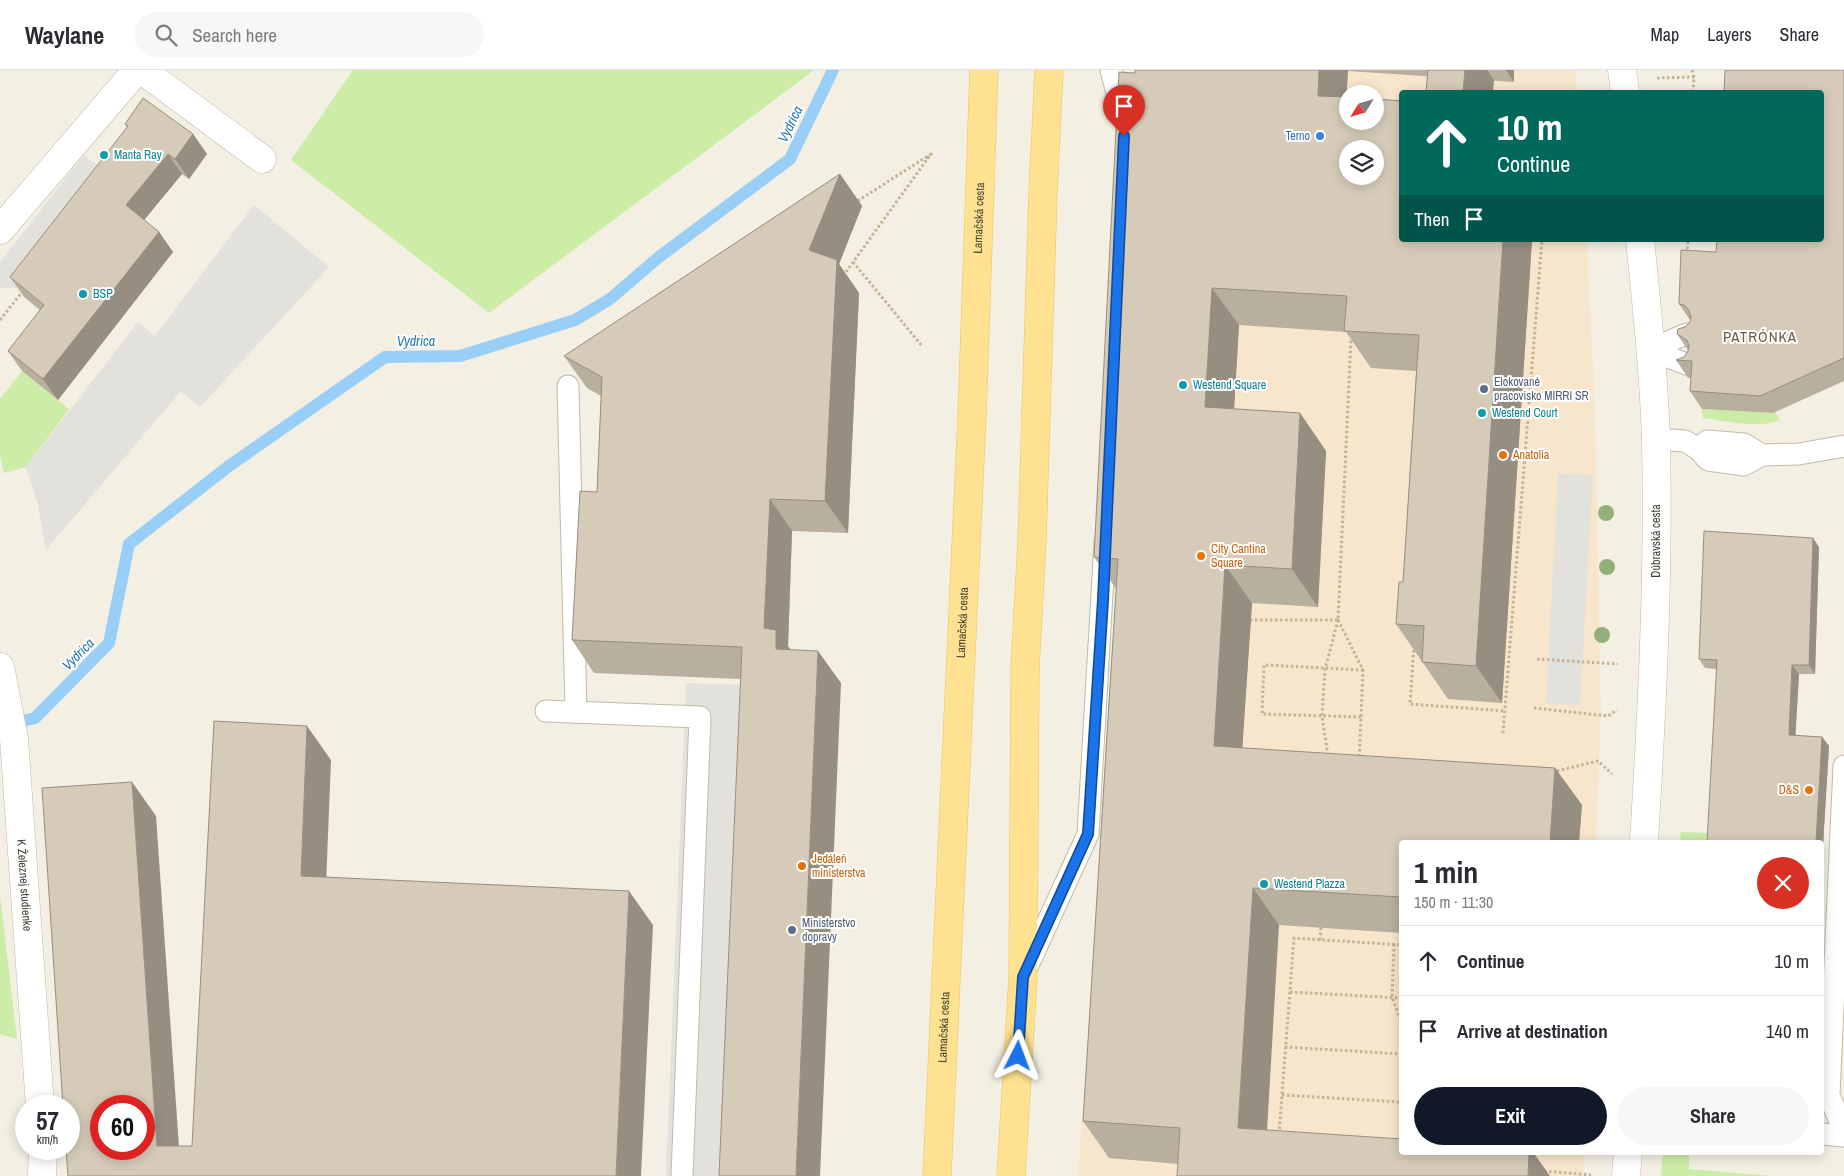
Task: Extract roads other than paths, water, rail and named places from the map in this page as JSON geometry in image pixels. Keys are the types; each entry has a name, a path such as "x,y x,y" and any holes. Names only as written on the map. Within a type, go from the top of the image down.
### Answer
{"main road":[{"name":"Lamačská cesta","path":"937,1176 972,426 984,70"},
{"path":"1011,1176 1023,977 1025,667 1032,541 1043,193 1049,70"}],"street":[{"path":"0,230 137,70"},
{"path":"142,70 262,159"},
{"path":"1622,70 1625,90"},
{"name":"Dúbravská cesta","path":"1640,242 1656,440 1656,605 1644,840"},
{"name":"K Železnej studienke","path":"0,668 14,739 39,1095"},
{"path":"1626,1176 1628,1155"},
{"path":"42,1176 43,1160"}],"lane":[{"path":"1111,70 1124,117 1124,137"},
{"path":"1650,350 1686,334 1691,334"},
{"path":"1650,350 1689,366"},
{"path":"568,386 576,712"},
{"path":"1656,440 1685,441 1698,449 1707,441 1744,444 1762,455 1800,454 1844,446"},
{"path":"1023,977 1088,834 1106,521"},
{"path":"546,711 700,717 682,1176"},
{"path":"1844,766 1829,1094 1844,1131"},
{"path":"1824,1134 1844,1136"}],"waterway":[{"name":"Vydrica","path":"10,724 35,718 109,643 129,544 229,466 385,357 460,356 575,320 610,299 659,257 790,159 833,70"}],"place":[{"name":"Terno","path":"1320,136"},
{"name":"Manta Ray","path":"104,155"},
{"name":"BSP","path":"83,294"},
{"name":"Westend Square","path":"1183,385"},
{"name":"Elokované pracovisko MIRRI SR","path":"1484,389"},
{"name":"Westend Court","path":"1482,413"},
{"name":"Anatolia","path":"1503,455"},
{"name":"City Cantina Square","path":"1201,556"},
{"name":"D&S","path":"1809,790"},
{"name":"Jedáleň ministerstva","path":"802,866"},
{"name":"Westend Plazza","path":"1264,884"},
{"name":"Ministerstvo dopravy","path":"792,930"}],"district":[{"name":"PATRÓNKA","path":"1760,336"}]}
